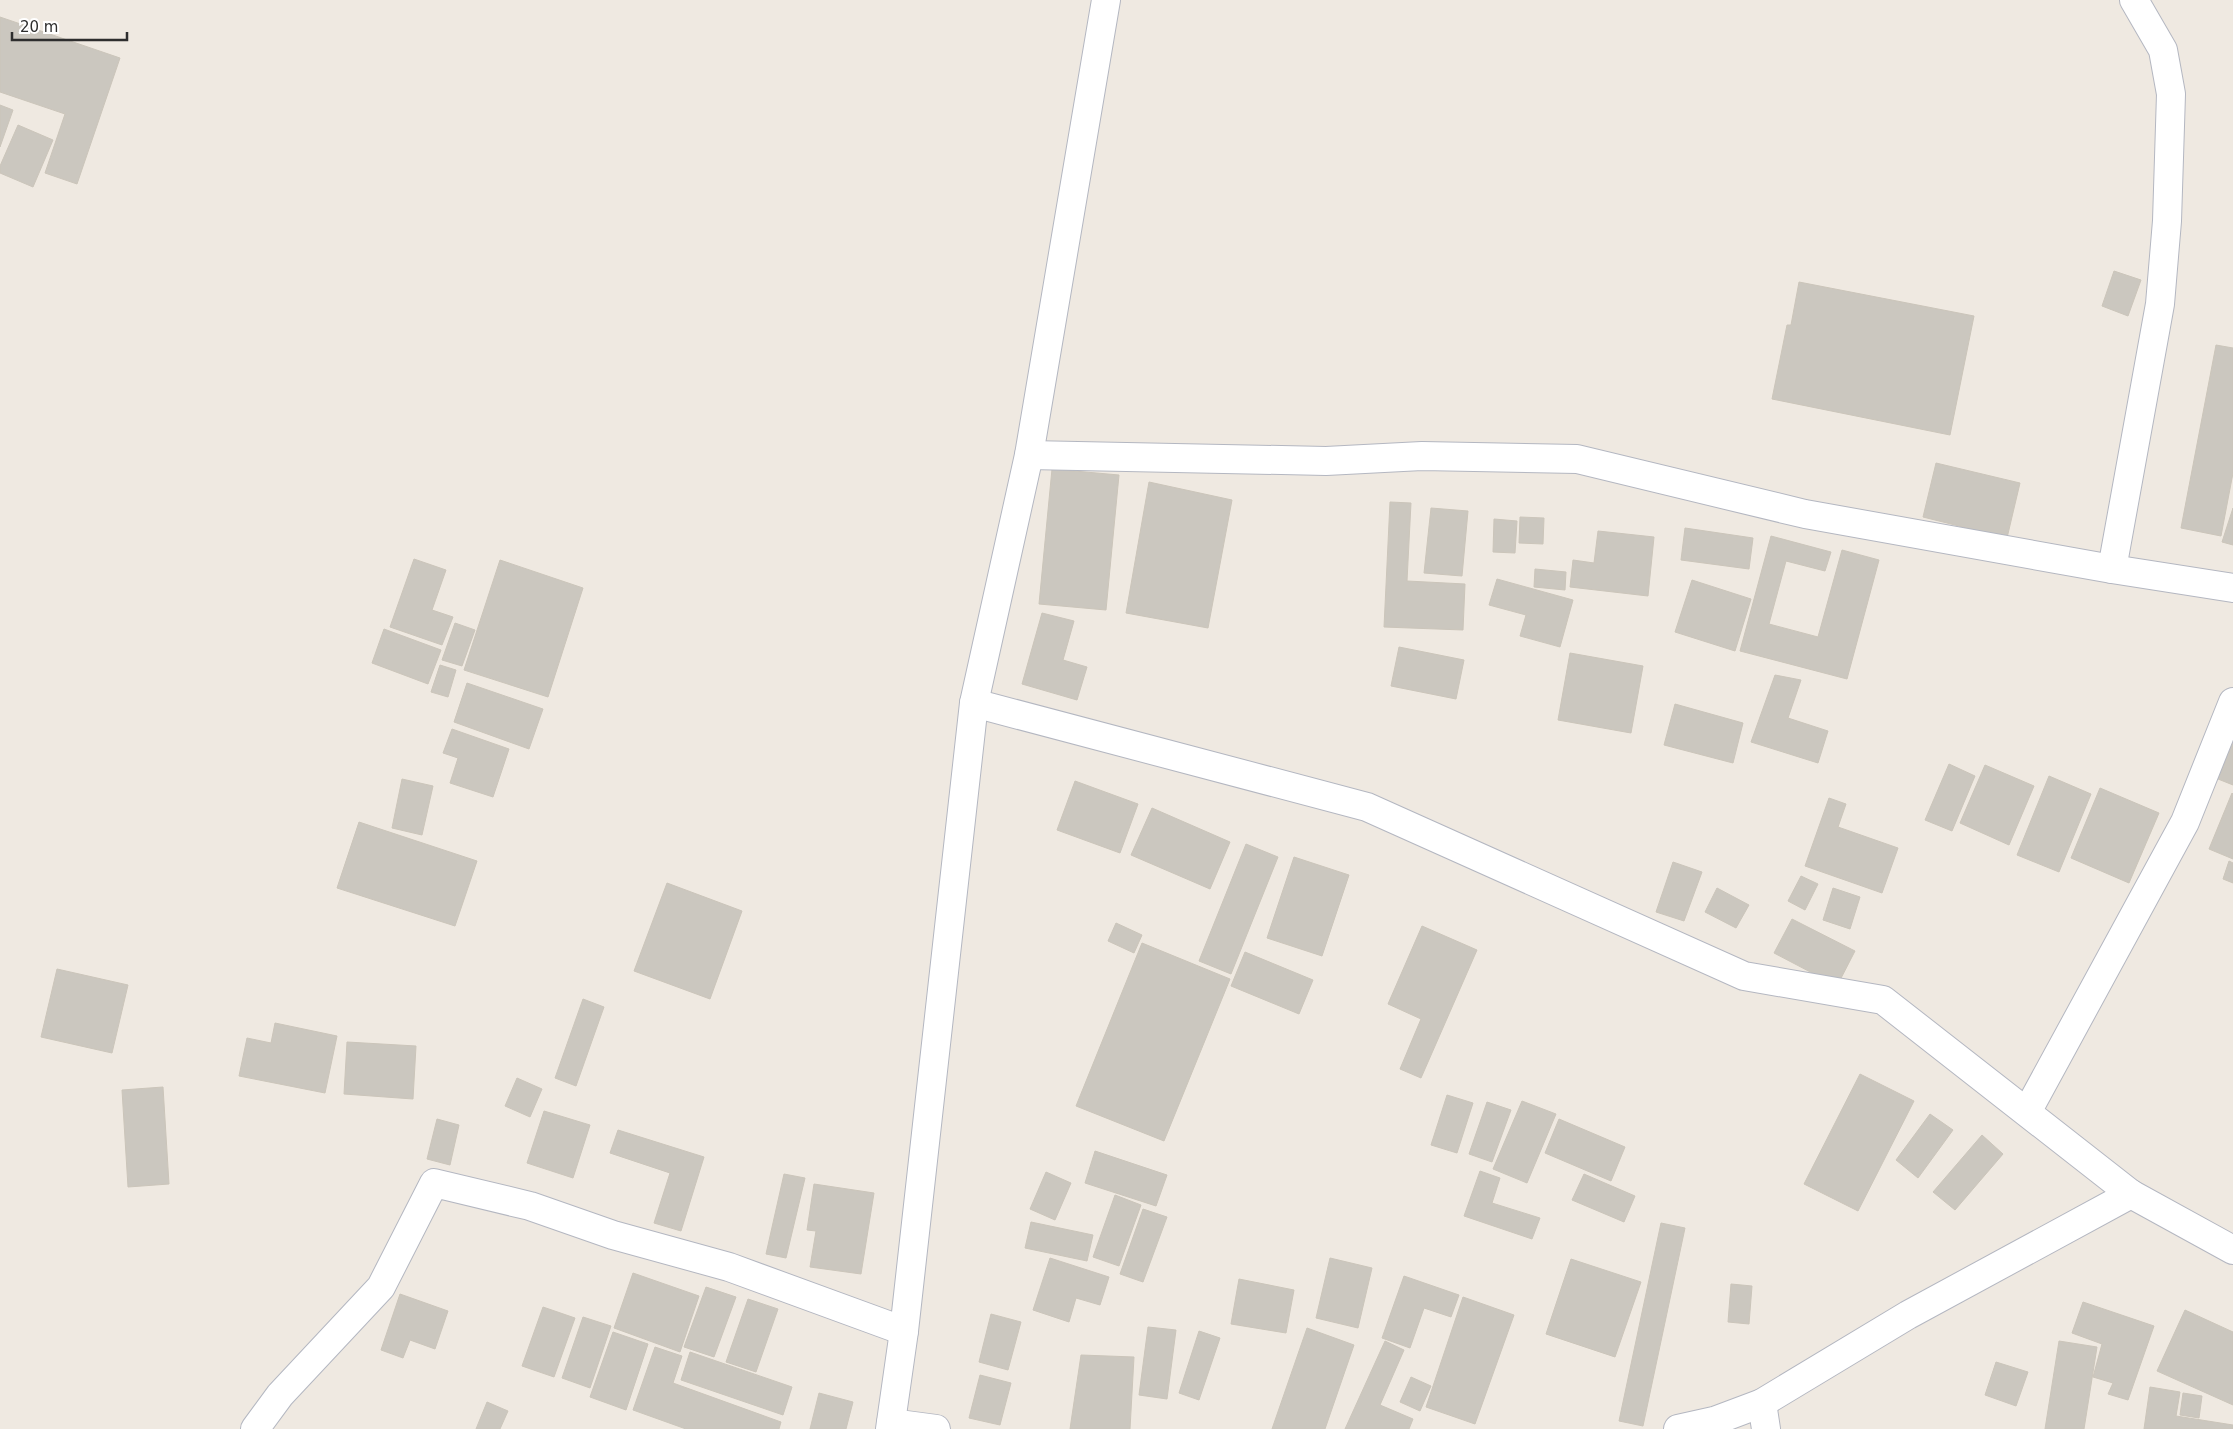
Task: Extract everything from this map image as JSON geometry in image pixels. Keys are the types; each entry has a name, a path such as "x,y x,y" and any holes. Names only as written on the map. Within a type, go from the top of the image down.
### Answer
{"street":[{"path":"936,1429 890,1426 904,1331 974,703 1029,455 1106,0"},
{"path":"2112,569 2160,304 2167,221 2171,94 2163,50 2134,0"},
{"path":"1029,455 1326,461 1422,456 1577,458 1805,514 2112,569 2233,588"},
{"path":"2027,1112 2185,822 2233,702"},
{"path":"974,703 1367,808 1744,976 1883,1000 2131,1194 2233,1250"},
{"path":"255,1429 280,1395 381,1287 434,1183 530,1206 613,1234 730,1266 904,1331"},
{"path":"1678,1429 1714,1421 1764,1416 1908,1315 2131,1194"}],"building":[{"path":"0,17 120,58 77,184 45,173 65,114 0,92"},
{"path":"0,105 13,110 0,147"},
{"path":"18,125 53,140 33,187 0,173 0,166"},
{"path":"2114,271 2141,280 2128,316 2102,306"},
{"path":"1799,282 1974,316 1950,435 1772,399 1787,325 1791,325"},
{"path":"2216,345 2233,348 2233,473 2221,536 2181,528"},
{"path":"1936,463 2020,483 2007,538 1923,517"},
{"path":"1052,469 1119,475 1106,610 1039,604"},
{"path":"1149,482 1232,500 1208,628 1126,613"},
{"path":"1390,502 1411,503 1407,581 1465,584 1463,630 1384,627"},
{"path":"1431,508 1468,511 1462,576 1424,573"},
{"path":"2233,508 2233,545 2222,542"},
{"path":"1520,517 1544,518 1543,544 1519,543"},
{"path":"1494,519 1517,521 1515,553 1493,552"},
{"path":"1685,528 1753,538 1749,569 1681,560"},
{"path":"1598,531 1654,537 1648,596 1570,587 1573,560 1594,563"},
{"path":"1771,536 1831,552 1825,571 1786,561 1769,624 1818,637 1842,550 1879,560 1847,679 1740,651"},
{"path":"414,559 446,570 432,610 453,617 442,645 390,627"},
{"path":"500,560 583,588 548,697 464,670"},
{"path":"1535,569 1566,572 1565,590 1534,587"},
{"path":"1497,579 1573,600 1560,647 1520,636 1526,615 1489,605"},
{"path":"1692,580 1751,599 1735,651 1675,632"},
{"path":"1042,613 1074,621 1063,660 1087,667 1077,700 1022,684"},
{"path":"455,623 475,630 462,666 442,660"},
{"path":"384,629 441,650 428,684 372,663"},
{"path":"1399,647 1464,660 1456,699 1391,686"},
{"path":"1570,653 1643,666 1631,733 1558,720"},
{"path":"440,665 456,670 448,697 431,692"},
{"path":"1775,675 1801,680 1788,718 1828,731 1818,763 1751,742"},
{"path":"467,683 543,709 529,749 454,722"},
{"path":"1675,704 1743,723 1733,763 1664,745"},
{"path":"452,729 509,749 493,797 450,783 458,758 443,753"},
{"path":"2233,743 2233,785 2218,779"},
{"path":"1949,764 1975,776 1952,831 1925,820"},
{"path":"1985,765 2034,786 2009,845 1960,823"},
{"path":"2049,776 2091,794 2059,872 2017,855"},
{"path":"402,779 433,786 422,835 392,828"},
{"path":"1075,781 1138,804 1120,853 1057,830"},
{"path":"2100,788 2159,813 2129,883 2071,858"},
{"path":"2233,794 2233,859 2209,849"},
{"path":"1829,798 1846,804 1838,827 1898,848 1882,893 1805,866"},
{"path":"1152,808 1230,842 1210,889 1131,855"},
{"path":"359,822 477,861 455,926 337,888"},
{"path":"1246,844 1278,857 1231,974 1199,961"},
{"path":"1294,857 1349,875 1322,956 1267,938"},
{"path":"2229,861 2233,863 2233,883 2223,879"},
{"path":"1673,862 1702,872 1684,921 1656,912"},
{"path":"1801,876 1818,884 1805,910 1788,901"},
{"path":"667,883 742,911 710,999 634,971"},
{"path":"1717,888 1749,905 1736,928 1705,912"},
{"path":"1833,888 1860,897 1850,929 1823,920"},
{"path":"1792,919 1855,951 1837,986 1774,953"},
{"path":"1116,923 1142,935 1134,953 1108,941"},
{"path":"1422,926 1477,950 1421,1078 1400,1069 1421,1019 1388,1004"},
{"path":"1142,943 1230,979 1164,1141 1076,1106"},
{"path":"1245,952 1313,980 1299,1014 1231,986"},
{"path":"57,969 128,985 112,1053 41,1037"},
{"path":"583,999 604,1007 576,1086 555,1078"},
{"path":"275,1023 337,1036 325,1093 239,1076 247,1038 271,1043"},
{"path":"347,1042 416,1046 413,1099 344,1094"},
{"path":"1860,1074 1914,1101 1858,1211 1804,1184"},
{"path":"517,1078 542,1089 530,1117 505,1106"},
{"path":"163,1087 169,1184 128,1187 122,1090"},
{"path":"1447,1095 1473,1103 1457,1153 1431,1145"},
{"path":"1522,1101 1556,1114 1527,1183 1493,1169"},
{"path":"1487,1102 1511,1110 1492,1162 1469,1154"},
{"path":"544,1111 590,1125 573,1178 527,1163"},
{"path":"1930,1114 1953,1130 1918,1178 1896,1160"},
{"path":"437,1119 459,1125 450,1165 427,1159"},
{"path":"1559,1119 1625,1147 1611,1181 1545,1153"},
{"path":"618,1130 704,1157 681,1231 654,1223 670,1173 610,1153"},
{"path":"1982,1135 2003,1154 1955,1210 1933,1192"},
{"path":"1095,1151 1167,1175 1156,1206 1085,1183"},
{"path":"1480,1171 1500,1178 1492,1203 1540,1218 1532,1239 1464,1216"},
{"path":"1046,1172 1071,1183 1055,1220 1030,1209"},
{"path":"784,1174 805,1178 786,1258 766,1254"},
{"path":"1584,1174 1635,1196 1624,1222 1572,1200"},
{"path":"814,1184 874,1193 861,1274 810,1267 816,1231 807,1230"},
{"path":"1115,1195 1141,1205 1119,1266 1093,1257"},
{"path":"1143,1209 1167,1217 1143,1282 1120,1274"},
{"path":"1031,1222 1093,1235 1087,1261 1025,1248"},
{"path":"1661,1223 1685,1228 1643,1426 1619,1421"},
{"path":"1050,1258 1109,1277 1100,1305 1076,1298 1069,1322 1033,1310"},
{"path":"1330,1258 1372,1268 1358,1328 1316,1318"},
{"path":"1571,1259 1641,1282 1615,1357 1546,1334"},
{"path":"633,1273 699,1296 680,1352 614,1328"},
{"path":"1404,1276 1459,1295 1451,1317 1424,1308 1410,1348 1382,1338"},
{"path":"1239,1279 1294,1290 1286,1333 1231,1324"},
{"path":"1731,1284 1752,1286 1749,1324 1728,1322"},
{"path":"706,1287 736,1297 714,1357 684,1347"},
{"path":"400,1294 448,1311 435,1349 410,1340 403,1358 381,1350"},
{"path":"1463,1297 1514,1315 1475,1424 1426,1407"},
{"path":"748,1299 778,1309 756,1372 726,1362"},
{"path":"2083,1302 2154,1326 2128,1400 2108,1394 2113,1383 2093,1377 2102,1344 2072,1333"},
{"path":"543,1307 575,1318 554,1377 522,1366"},
{"path":"2185,1310 2233,1332 2233,1405 2157,1371"},
{"path":"991,1314 1021,1322 1008,1370 979,1362"},
{"path":"583,1317 611,1326 590,1388 562,1378"},
{"path":"1148,1327 1176,1330 1167,1399 1139,1395"},
{"path":"1307,1328 1354,1345 1325,1429 1272,1429"},
{"path":"1199,1331 1220,1338 1199,1400 1179,1393"},
{"path":"613,1332 648,1344 626,1410 590,1397"},
{"path":"1385,1341 1404,1350 1380,1405 1413,1419 1409,1429 1345,1429"},
{"path":"2059,1341 2097,1347 2084,1429 2045,1429"},
{"path":"655,1347 682,1356 673,1383 781,1422 779,1429 686,1429 633,1410"},
{"path":"690,1352 792,1387 783,1415 681,1380"},
{"path":"1081,1355 1134,1357 1130,1429 1070,1429"},
{"path":"1996,1362 2028,1372 2016,1406 1985,1395"},
{"path":"980,1375 1011,1383 1000,1425 969,1418"},
{"path":"1411,1377 1431,1386 1420,1411 1400,1402"},
{"path":"2150,1387 2180,1392 2176,1416 2233,1425 2233,1429 2144,1429"},
{"path":"819,1393 853,1402 846,1429 810,1429"},
{"path":"2183,1393 2202,1396 2199,1418 2180,1415"},
{"path":"487,1402 508,1411 500,1429 476,1429"}]}
